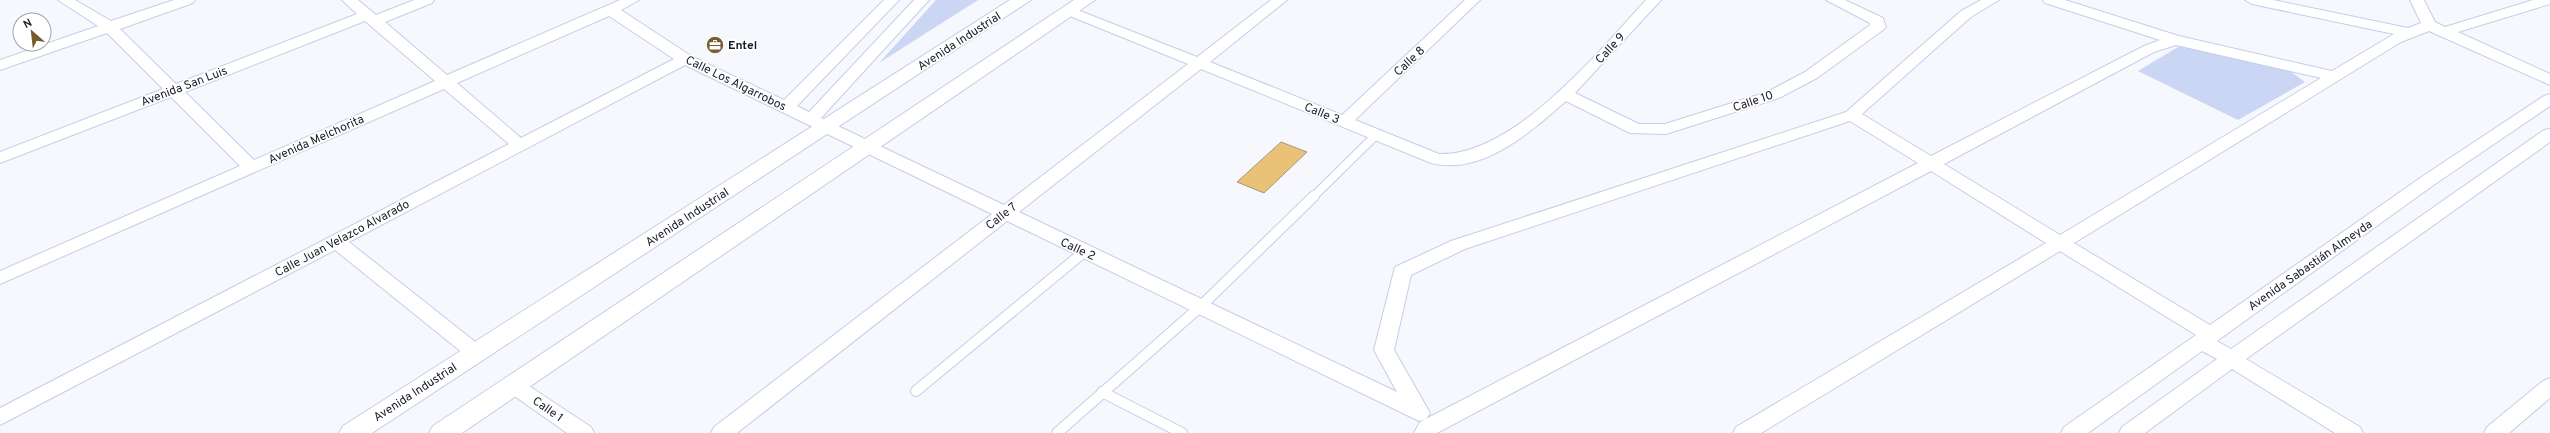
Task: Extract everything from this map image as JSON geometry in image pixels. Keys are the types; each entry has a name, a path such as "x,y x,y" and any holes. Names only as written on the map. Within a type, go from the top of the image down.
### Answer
{"street":[{"path":"65,0 110,27 251,167"},
{"path":"0,65 188,0"},
{"path":"349,0 520,145"},
{"name":"Avenida San Luis","path":"0,158 172,90 371,18 427,0"},
{"name":"Avenida Melchorita","path":"0,278 632,0"},
{"path":"786,108 892,0"},
{"path":"818,123 922,0"},
{"name":"Avenida Industrial","path":"352,433 476,353 818,123 1022,0"},
{"path":"442,433 1086,0"},
{"name":"Calle 7","path":"722,433 1280,0"},
{"name":"Calle 8","path":"1344,122 1473,0"},
{"name":"Calle 9","path":"1565,94 1654,0"},
{"name":"Calle 10","path":"1565,94 1636,129 1666,129 1767,97 1811,75 1878,27 1878,21 1833,0"},
{"path":"1992,0 1966,14 1852,115 1458,245 1402,271 1384,350 1426,426 2148,48 2175,40"},
{"path":"2050,0 2175,40 2334,76"},
{"path":"2252,0 2408,33"},
{"path":"2417,0 2429,26"},
{"path":"2443,32 2548,0"},
{"name":"Calle Los Algarrobos","path":"610,10 685,59 867,147"},
{"name":"Calle 3","path":"1070,11 1437,159 1458,159 1498,144 1538,117 1565,94"},
{"path":"1744,433 2334,76 2408,33 2429,26 2550,80"},
{"name":"Calle Juan Velazco Alvarado","path":"0,417 685,59"},
{"name":"Avenida Sabastián Almeyda","path":"2072,433 2429,180 2550,99"},
{"path":"1852,115 2060,243 2207,338 2233,359 2352,433"},
{"path":"2130,433 2289,317 2550,134"},
{"name":"Calle 2","path":"867,147 1004,214 1201,306 1288,350 1426,426"},
{"path":"336,241 476,353"},
{"name":"Calle 1","path":"513,385 583,433"},
{"path":"2496,433 2550,386"}],"lane":[{"path":"1057,433 1201,306 1376,135"},
{"path":"916,391 1084,252"},
{"path":"1102,392 1182,433"}],"shaded area":[{"path":"936,0 978,0 879,63"},
{"path":"2183,44 2290,71 2305,82 2238,120 2138,71"}],"building":[{"path":"1281,142 1307,152 1264,193 1237,182"}],"place":[{"name":"Entel","path":"715,45"}]}
